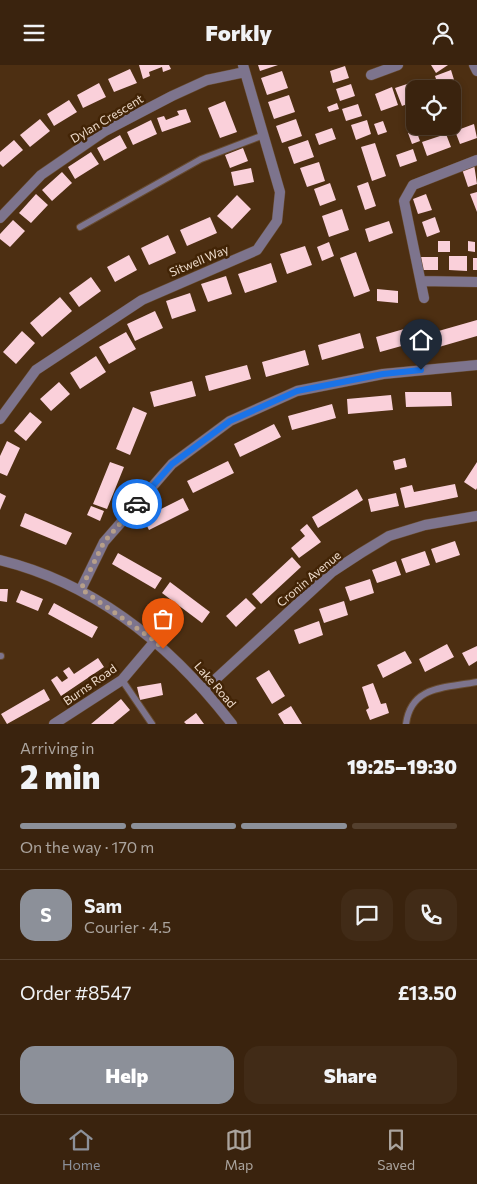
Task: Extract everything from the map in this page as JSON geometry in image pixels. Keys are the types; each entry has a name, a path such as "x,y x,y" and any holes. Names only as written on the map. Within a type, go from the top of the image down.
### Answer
{"street":[{"path":"371,75 383,67 398,65"},
{"path":"474,65 477,71"},
{"name":"Sitwell Way","path":"0,419 36,370 142,300 257,250 277,221 280,192 244,69"},
{"name":"Dylan Crescent","path":"0,217 41,175 105,131 207,80 244,69"},
{"path":"424,298 404,201 413,185 477,159"},
{"path":"421,281 477,283"},
{"path":"81,589 104,542 172,464 230,421 297,391 383,374 477,365"},
{"name":"Cronin Avenue","path":"205,689 332,573 361,553 389,536 425,525 477,516"},
{"name":"Lake Road","path":"0,560 32,568 81,589 155,641 205,689 232,724"},
{"name":"Burns Road","path":"54,724 122,680 155,641"}],"lane":[{"path":"80,227 201,159 264,135"},
{"path":"122,680 152,724"},
{"path":"406,724 414,701 426,691 477,682"}],"building":[{"path":"139,65 169,65 171,69 163,72 162,67 149,72 150,76 143,79"},
{"path":"258,65 278,65 260,71"},
{"path":"431,65 448,65 436,73"},
{"path":"345,66 349,78 333,83 330,71"},
{"path":"130,69 137,83 114,92 108,79"},
{"path":"451,70 454,80 436,80 435,76"},
{"path":"282,71 288,88 267,95 261,78"},
{"path":"99,83 106,97 83,108 77,95"},
{"path":"351,84 355,96 340,101 336,89"},
{"path":"406,84 406,104 402,106 395,88"},
{"path":"392,87 398,105 381,111 375,94"},
{"path":"289,95 295,112 274,119 268,102"},
{"path":"69,100 77,112 54,126 47,114"},
{"path":"225,101 237,132 220,138 208,108"},
{"path":"337,103 339,109 329,112 327,107"},
{"path":"358,104 362,116 346,121 342,109"},
{"path":"186,109 191,122 162,132 157,118 164,116 166,120 179,115 177,111"},
{"path":"40,119 50,131 30,147 20,135"},
{"path":"296,119 302,136 282,143 276,126"},
{"path":"151,120 157,134 133,145 127,132"},
{"path":"367,120 371,134 356,140 351,125"},
{"path":"383,121 387,132 378,135 374,124"},
{"path":"474,124 477,138 460,144 457,135 461,135 461,129"},
{"path":"332,128 336,139 319,145 315,134"},
{"path":"120,135 127,148 104,161 97,148"},
{"path":"409,135 418,135 420,141 412,144"},
{"path":"446,135 451,147 427,156 422,142"},
{"path":"14,140 23,150 3,167 0,164 0,152"},
{"path":"308,140 314,157 294,164 288,147"},
{"path":"375,143 386,176 372,181 361,147"},
{"path":"243,148 248,161 230,168 225,155"},
{"path":"413,149 417,161 400,167 396,155"},
{"path":"91,152 99,164 75,179 68,167"},
{"path":"319,162 325,181 307,187 300,168"},
{"path":"474,164 477,184 468,187 462,169"},
{"path":"251,168 254,182 234,186 231,172"},
{"path":"62,172 72,183 52,201 42,190"},
{"path":"368,182 376,206 365,210 357,186"},
{"path":"330,183 336,200 320,206 314,189"},
{"path":"477,192 477,212 470,194"},
{"path":"36,194 48,205 31,223 19,213"},
{"path":"426,194 432,210 418,214 413,199"},
{"path":"237,195 251,209 232,229 217,216"},
{"path":"342,209 349,230 329,237 322,216"},
{"path":"210,217 217,233 187,246 180,230"},
{"path":"435,217 440,232 427,237 422,222"},
{"path":"13,220 25,231 10,247 0,239 0,234"},
{"path":"389,221 393,233 369,242 365,229"},
{"path":"168,235 176,253 149,265 141,248"},
{"path":"438,241 450,241 450,252 438,252"},
{"path":"468,241 475,242 475,252 468,251"},
{"path":"329,242 334,256 322,261 317,247"},
{"path":"305,246 312,265 287,274 280,254"},
{"path":"356,252 370,291 354,297 340,258"},
{"path":"129,255 137,270 115,282 107,267"},
{"path":"449,256 467,256 467,271 449,270"},
{"path":"420,257 438,257 438,270 420,270"},
{"path":"473,258 477,258 477,270 473,270"},
{"path":"271,263 277,282 245,293 238,274"},
{"path":"226,276 232,294 208,302 201,284"},
{"path":"91,277 101,291 79,307 69,293"},
{"path":"377,289 398,291 398,303 377,301"},
{"path":"190,293 196,311 172,319 166,301"},
{"path":"60,297 72,311 42,337 30,323"},
{"path":"155,311 163,328 135,341 127,324"},
{"path":"477,320 477,336 439,347 435,332"},
{"path":"418,325 423,340 380,352 376,337"},
{"path":"22,331 35,343 16,364 3,352"},
{"path":"126,332 136,349 109,364 99,347"},
{"path":"360,333 364,348 322,360 318,345"},
{"path":"305,350 309,365 266,377 262,362"},
{"path":"96,356 106,372 80,389 70,373"},
{"path":"247,365 251,379 209,391 205,376"},
{"path":"192,381 196,396 154,407 150,392"},
{"path":"59,382 70,394 51,411 40,399"},
{"path":"405,392 451,392 452,406 406,407"},
{"path":"391,395 393,410 348,414 347,399"},
{"path":"332,404 336,418 292,430 288,416"},
{"path":"133,407 147,413 130,455 116,449"},
{"path":"30,412 42,422 26,441 14,431"},
{"path":"274,424 281,437 240,457 234,444"},
{"path":"7,441 20,448 7,476 0,473 0,456"},
{"path":"405,458 407,467 395,470 393,461"},
{"path":"228,461 234,473 193,493 187,481"},
{"path":"110,462 124,467 107,509 93,504"},
{"path":"477,462 477,488 476,490 464,482"},
{"path":"455,484 458,497 405,508 400,488 412,485 414,492"},
{"path":"357,489 363,500 318,528 312,517"},
{"path":"0,493 6,496 0,510"},
{"path":"396,493 399,506 371,512 368,499"},
{"path":"183,498 189,510 149,530 143,518"},
{"path":"91,506 104,511 100,521 87,515"},
{"path":"25,513 72,533 66,545 20,526"},
{"path":"307,524 321,542 299,558 291,548 305,536 300,530"},
{"path":"455,541 460,555 436,563 431,549"},
{"path":"425,551 430,565 406,573 401,559"},
{"path":"118,553 162,578 155,589 112,564"},
{"path":"292,557 301,567 261,604 252,594"},
{"path":"396,561 401,575 377,583 372,570"},
{"path":"370,579 374,593 350,601 345,587"},
{"path":"170,582 210,612 202,623 162,593"},
{"path":"0,589 8,589 7,602 0,601"},
{"path":"21,590 43,599 38,611 16,602"},
{"path":"246,598 256,608 236,627 226,616"},
{"path":"344,601 348,615 324,623 319,609"},
{"path":"54,603 98,627 92,638 48,614"},
{"path":"319,621 323,635 299,644 294,630"},
{"path":"447,644 454,657 425,672 419,659"},
{"path":"477,646 477,661 469,666 462,653"},
{"path":"405,651 412,663 383,678 377,665"},
{"path":"98,658 104,667 61,696 51,680 57,676 62,682 68,678 63,671 69,667 74,674"},
{"path":"269,670 285,696 272,704 256,678"},
{"path":"161,683 163,695 140,700 137,687"},
{"path":"373,683 381,704 386,703 389,713 370,720 366,710 369,708 362,687"},
{"path":"44,689 50,700 7,724 1,714"},
{"path":"121,699 130,710 113,724 91,724"},
{"path":"291,706 302,724 284,724 278,714"},
{"path":"196,713 204,724 186,724 184,722"}],"way so far":[{"path":"137,504 104,542 81,589 155,641 163,649"}],"route":[{"path":"137,504 172,464 230,421 297,391 383,374 421,370"}]}
